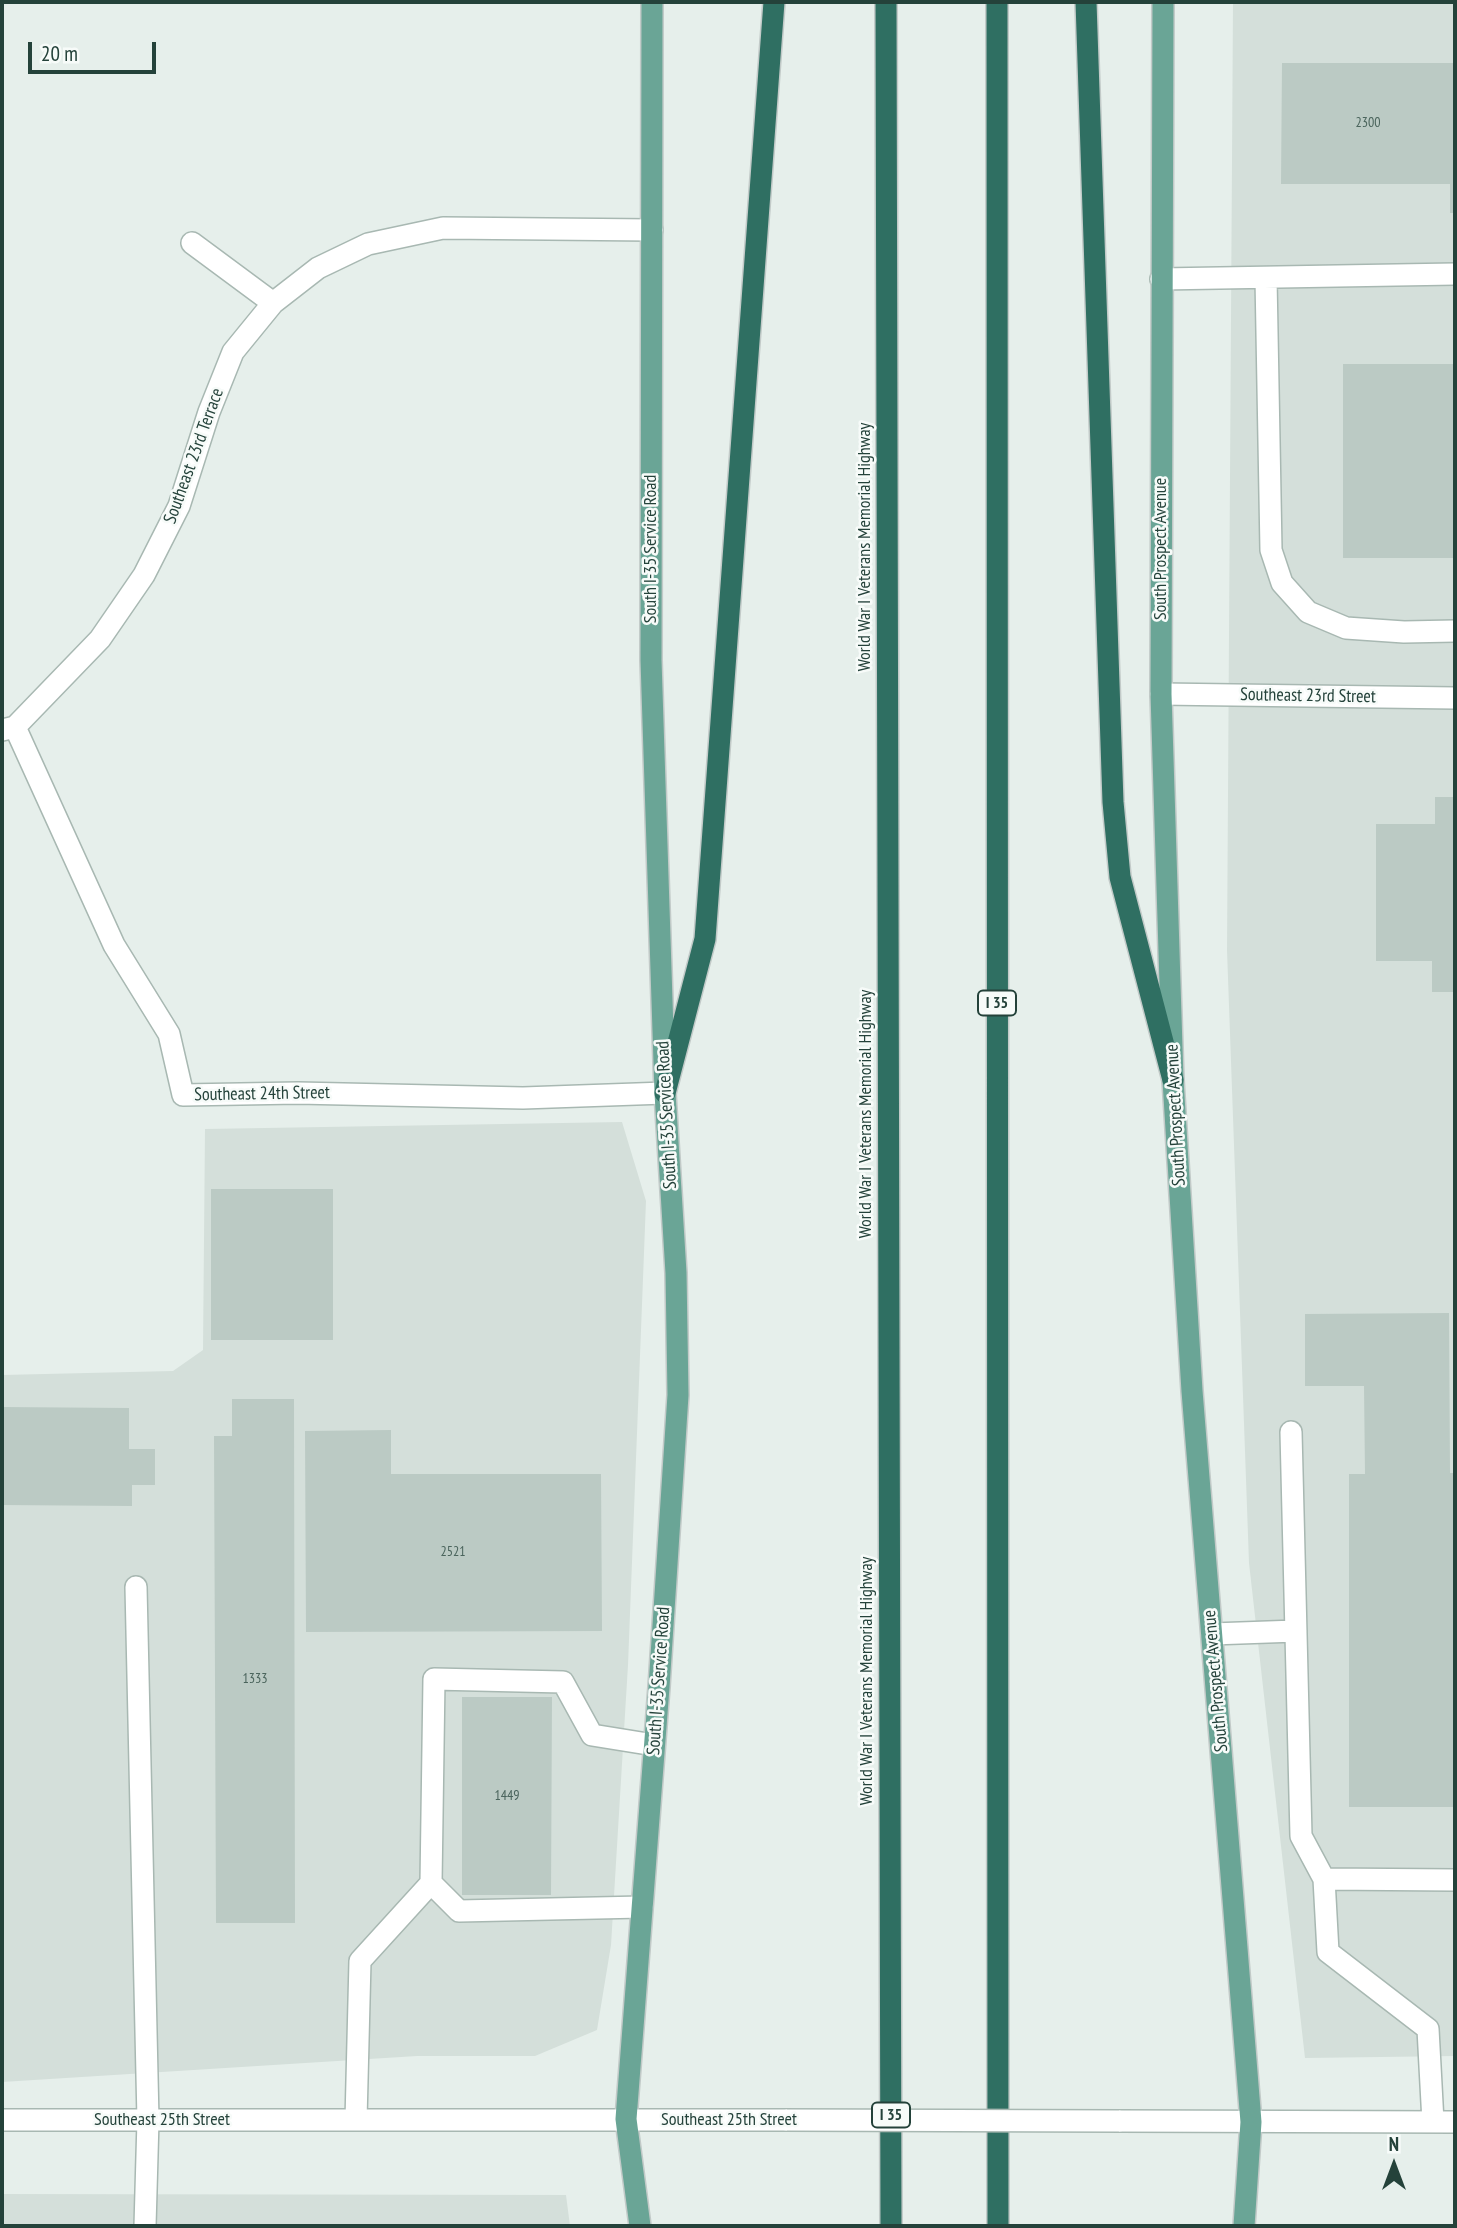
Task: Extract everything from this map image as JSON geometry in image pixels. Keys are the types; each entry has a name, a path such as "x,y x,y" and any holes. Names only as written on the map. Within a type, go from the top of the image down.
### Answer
{"highway":[{"path":"665,1093 705,939 774,2"},
{"name":"World War I Veterans Memorial Highway","path":"886,2 891,2226"},
{"name":"I 35","path":"997,2 998,2226"},
{"path":"1086,2 1113,802 1120,877 1173,1080"}],"main road":[{"name":"South I-35 Service Road","path":"640,2226 626,2119 678,1395 676,1273 665,1093 651,660 652,2"},
{"name":"South Prospect Avenue","path":"1163,2 1161,694 1173,1080 1192,1391 1251,2122 1244,2226"}],"street":[{"name":"Southeast 23rd Terrace","path":"8,729 100,639 144,575 179,506 209,412 233,352 273,303 318,268 368,244 443,228 652,230"},
{"path":"192,243 273,303"},
{"path":"1161,279 1455,274"},
{"path":"1266,278 1271,550 1282,583 1308,612 1346,628 1404,632 1455,631"},
{"name":"Southeast 23rd Street","path":"1161,694 1455,698"},
{"name":"Southeast 24th Street","path":"8,729 114,945 169,1034 183,1096 298,1093 523,1098 665,1093"},
{"path":"1291,1432 1301,1836 1324,1879 1328,1952 1428,2029 1433,2122"},
{"path":"136,1587 148,2120 145,2226"},
{"path":"1212,1634 1296,1631"},
{"path":"356,2120 360,1961 430,1883 434,1679 563,1682 592,1735 654,1745"},
{"path":"1324,1879 1455,1880"},
{"path":"430,1883 459,1911 642,1907"},
{"name":"Southeast 25th Street","path":"2,2120 1455,2122"}],"shaded area":[{"path":"1233,2 1455,2 1455,2056 1305,2058 1249,1563 1227,950"},
{"path":"622,1122 646,1201 628,1665 611,1945 597,2030 535,2056 417,2056 2,2082 2,1375 173,1371 203,1350 205,1129"},
{"path":"2,2194 566,2195 570,2226 2,2226"}],"building":[{"path":"1282,63 1455,63 1455,213 1450,213 1450,184 1281,184"},
{"path":"1343,364 1455,364 1455,558 1343,558"},
{"path":"1435,797 1455,797 1455,992 1432,992 1432,961 1376,961 1376,824 1435,824"},
{"path":"211,1189 333,1189 333,1340 211,1340"},
{"path":"1449,1313 1450,1473 1455,1473 1455,1807 1349,1807 1349,1474 1365,1474 1364,1386 1305,1386 1305,1314"},
{"path":"232,1399 294,1399 295,1923 216,1923 214,1436 232,1436"},
{"path":"2,1407 129,1408 129,1449 155,1449 155,1485 132,1485 132,1506 2,1505"},
{"path":"391,1430 391,1474 601,1474 602,1631 306,1632 305,1431"},
{"path":"462,1697 552,1697 551,1895 462,1895"}]}
